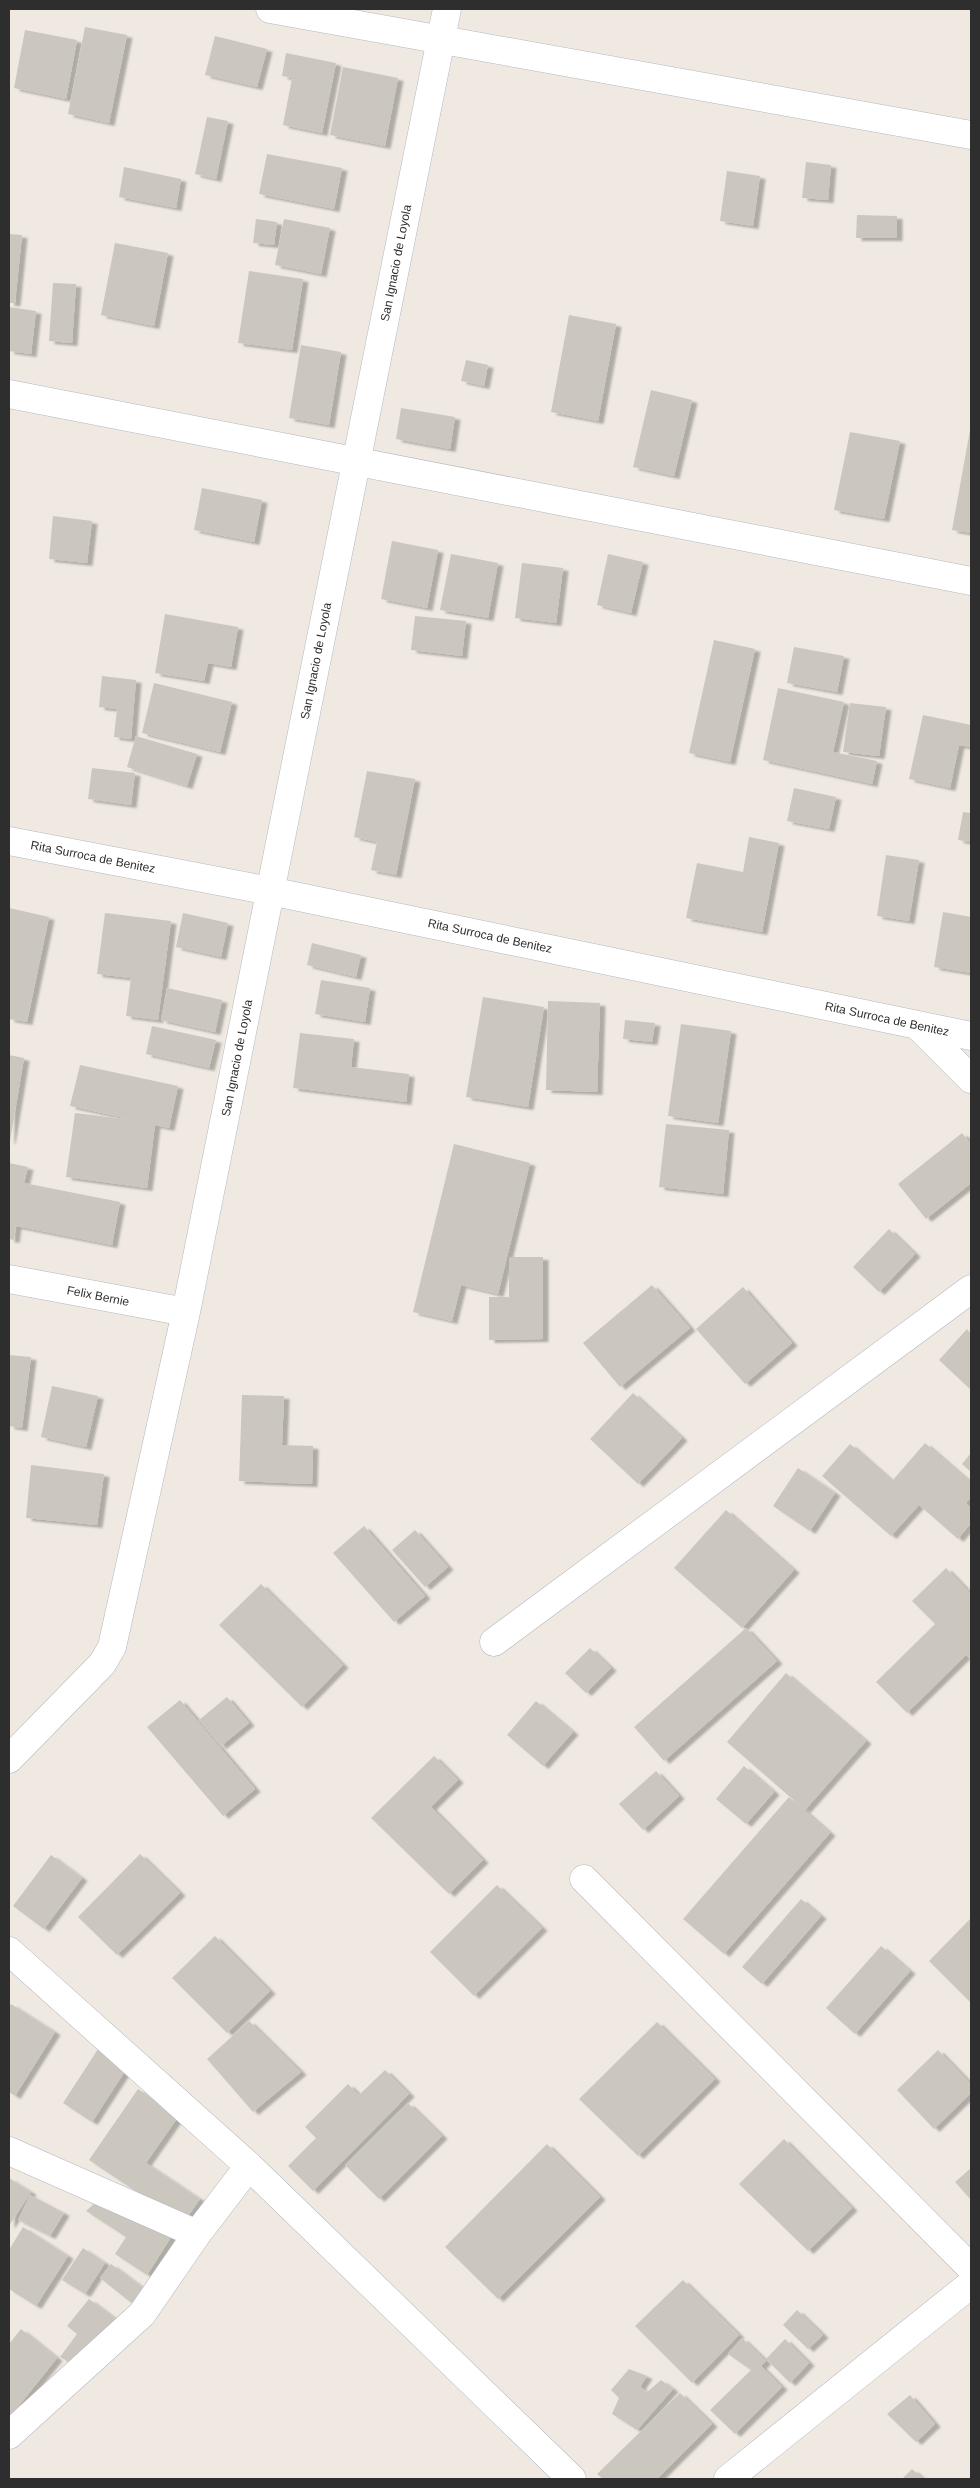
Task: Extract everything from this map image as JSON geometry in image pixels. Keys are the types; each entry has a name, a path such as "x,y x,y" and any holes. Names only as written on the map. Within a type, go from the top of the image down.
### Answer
{"street":[{"path":"270,9 971,136"},
{"name":"San Ignacio de Loyola","path":"9,1759 102,1664 112,1647 186,1312 447,9"},
{"path":"9,394 356,463 971,580"},
{"name":"Rita Surroca de Benitez","path":"9,841 270,891 971,1036"},
{"path":"917,1025 971,1079"},
{"name":"Felix Bernie","path":"9,1279 186,1312"},
{"path":"494,1642 971,1289"},
{"path":"584,1879 971,2268"},
{"path":"9,1951 249,2166 572,2479"},
{"path":"9,2151 197,2234"},
{"path":"9,2435 142,2314 197,2234 249,2166"},
{"path":"728,2479 971,2284"}],"building":[{"path":"85,27 127,35 109,123 68,114"},
{"path":"25,30 77,40 66,99 14,88"},
{"path":"215,36 267,49 257,87 205,75"},
{"path":"286,53 336,63 322,133 283,125 292,78 282,76"},
{"path":"343,67 398,78 385,146 330,135"},
{"path":"207,117 228,121 216,179 195,174"},
{"path":"267,154 342,168 334,209 259,194"},
{"path":"806,162 831,165 828,200 802,198"},
{"path":"124,167 181,179 176,208 119,197"},
{"path":"727,171 760,176 753,226 720,221"},
{"path":"857,215 897,216 897,238 856,238"},
{"path":"256,219 277,222 274,245 253,243"},
{"path":"284,219 330,228 321,274 275,265"},
{"path":"9,234 22,235 15,303 9,303"},
{"path":"115,243 168,253 154,326 101,315"},
{"path":"249,271 303,279 292,350 238,343"},
{"path":"53,283 76,284 72,343 49,341"},
{"path":"9,307 36,311 31,354 9,351"},
{"path":"569,315 616,324 598,421 551,412"},
{"path":"301,345 341,352 329,425 289,418"},
{"path":"466,360 488,365 484,386 461,381"},
{"path":"651,390 692,400 674,476 633,467"},
{"path":"401,408 455,417 450,449 396,439"},
{"path":"971,430 971,533 952,530"},
{"path":"850,432 900,441 884,519 834,510"},
{"path":"202,488 262,500 254,542 194,530"},
{"path":"53,516 92,521 87,563 49,559"},
{"path":"392,541 438,550 427,608 381,599"},
{"path":"451,554 498,563 488,618 440,610"},
{"path":"608,554 643,562 631,613 597,605"},
{"path":"522,563 563,568 556,623 515,618"},
{"path":"165,614 238,627 231,667 208,663 204,681 155,673"},
{"path":"415,616 466,621 462,656 411,650"},
{"path":"714,640 755,649 730,762 689,753"},
{"path":"794,647 844,656 837,692 787,683"},
{"path":"102,676 136,680 131,739 114,737 117,709 99,707"},
{"path":"154,683 232,702 220,752 142,733"},
{"path":"778,688 844,702 833,752 877,761 872,784 763,760"},
{"path":"850,703 886,707 879,756 843,752"},
{"path":"923,715 971,725 971,747 959,745 950,788 909,779"},
{"path":"136,736 197,754 187,786 127,767"},
{"path":"92,768 135,773 131,805 88,799"},
{"path":"367,771 415,779 396,875 371,870 377,842 354,837"},
{"path":"794,788 836,797 829,829 787,821"},
{"path":"963,812 971,813 971,842 958,840"},
{"path":"749,837 779,843 762,932 686,918 697,863 743,872"},
{"path":"886,855 919,860 909,921 877,916"},
{"path":"9,908 49,917 27,1022 9,1019"},
{"path":"943,912 971,917 971,973 934,967"},
{"path":"105,913 171,921 158,1020 126,1016 131,978 97,974"},
{"path":"183,913 228,923 221,957 176,947"},
{"path":"312,943 361,955 356,977 307,965"},
{"path":"321,980 370,988 365,1022 315,1014"},
{"path":"167,988 222,1000 215,1032 161,1020"},
{"path":"483,997 544,1007 528,1107 466,1097"},
{"path":"548,1001 600,1003 597,1092 546,1090"},
{"path":"625,1020 655,1023 652,1042 623,1039"},
{"path":"681,1024 731,1031 718,1123 668,1116"},
{"path":"152,1026 216,1040 209,1068 146,1054"},
{"path":"300,1033 354,1039 351,1067 409,1074 406,1102 293,1088"},
{"path":"9,1055 24,1058 10,1141 9,1141"},
{"path":"80,1065 178,1086 169,1128 155,1125 147,1188 66,1177 75,1113 134,1120 70,1106"},
{"path":"666,1124 729,1130 723,1194 659,1187"},
{"path":"962,1133 971,1144 971,1183 926,1219 898,1184"},
{"path":"454,1144 530,1163 498,1294 461,1285 452,1321 413,1312"},
{"path":"9,1163 28,1167 24,1183 120,1202 112,1245 16,1226 14,1240 9,1239"},
{"path":"889,1229 915,1254 879,1292 853,1267"},
{"path":"509,1257 543,1257 543,1339 489,1340 489,1297 509,1297"},
{"path":"652,1285 690,1328 620,1387 583,1343"},
{"path":"743,1287 792,1343 745,1384 696,1329"},
{"path":"967,1329 971,1334 971,1390 939,1360"},
{"path":"9,1355 31,1357 22,1428 9,1426"},
{"path":"52,1386 98,1396 86,1447 41,1437"},
{"path":"633,1393 682,1438 638,1484 590,1439"},
{"path":"242,1395 284,1396 282,1445 313,1446 312,1484 239,1481"},
{"path":"925,1443 971,1483 971,1497 966,1503 971,1508 971,1523 958,1539 919,1505 891,1536 822,1476 850,1444 892,1481"},
{"path":"971,1453 971,1472 962,1464"},
{"path":"31,1465 104,1474 97,1525 26,1518"},
{"path":"798,1468 835,1493 810,1531 773,1506"},
{"path":"726,1510 794,1570 742,1628 674,1568"},
{"path":"364,1526 425,1596 394,1622 333,1553"},
{"path":"415,1530 448,1567 425,1587 392,1550"},
{"path":"946,1568 971,1594 971,1660 966,1655 907,1713 876,1682 935,1624 912,1601"},
{"path":"261,1584 343,1665 302,1707 219,1625"},
{"path":"746,1628 777,1661 664,1761 634,1727"},
{"path":"590,1648 611,1668 586,1693 565,1673"},
{"path":"786,1673 866,1741 805,1810 727,1742"},
{"path":"227,1697 249,1723 221,1746 199,1720"},
{"path":"180,1700 255,1789 223,1816 147,1727"},
{"path":"536,1701 573,1732 543,1766 507,1735"},
{"path":"434,1756 458,1780 431,1807 483,1860 449,1894 371,1818"},
{"path":"744,1766 774,1792 746,1824 716,1799"},
{"path":"656,1771 679,1796 643,1830 619,1804"},
{"path":"789,1797 830,1833 724,1954 683,1919"},
{"path":"140,1854 180,1893 117,1955 78,1917"},
{"path":"51,1855 82,1878 44,1929 13,1906"},
{"path":"497,1885 542,1928 474,1996 430,1952"},
{"path":"801,1899 821,1916 762,1984 742,1967"},
{"path":"971,1918 971,2003 929,1961"},
{"path":"215,1936 270,1991 227,2033 172,1978"},
{"path":"881,1946 910,1971 855,2034 826,2008"},
{"path":"11,2004 55,2032 15,2096 9,2092 9,2008"},
{"path":"249,2021 301,2072 253,2112 207,2059"},
{"path":"657,2022 715,2079 638,2156 579,2099"},
{"path":"100,2046 129,2065 92,2122 63,2103"},
{"path":"938,2050 971,2084 971,2093 934,2129 897,2090"},
{"path":"385,2070 409,2094 313,2191 288,2166 316,2138 305,2127 348,2084 359,2095"},
{"path":"138,2089 178,2117 146,2163 200,2199 183,2223 89,2160"},
{"path":"408,2103 442,2136 379,2199 345,2165"},
{"path":"784,2139 852,2208 808,2251 739,2184"},
{"path":"547,2144 600,2197 498,2299 445,2247"},
{"path":"971,2168 971,2200 955,2182"},
{"path":"9,2178 31,2192 9,2226"},
{"path":"30,2195 64,2213 50,2236 18,2220"},
{"path":"99,2199 173,2234 147,2275 115,2254 126,2237 86,2211"},
{"path":"23,2227 68,2256 36,2306 9,2289 9,2250"},
{"path":"83,2248 105,2263 85,2294 62,2280"},
{"path":"111,2264 151,2294 139,2309 100,2278"},
{"path":"683,2280 739,2335 692,2383 635,2326"},
{"path":"89,2299 121,2323 78,2367 60,2357 77,2334 67,2326"},
{"path":"797,2310 823,2335 808,2349 783,2325"},
{"path":"21,2329 57,2358 9,2418 9,2344"},
{"path":"742,2338 766,2361 761,2366 782,2387 735,2434 710,2410 751,2370 728,2354"},
{"path":"785,2339 809,2363 790,2383 766,2359"},
{"path":"629,2369 647,2376 640,2387 647,2392 661,2380 673,2389 637,2430 612,2414 619,2398 611,2390"},
{"path":"680,2393 712,2424 657,2479 603,2479 597,2474"},
{"path":"910,2395 935,2424 916,2442 887,2414"},
{"path":"912,2469 923,2479 902,2479"}]}
